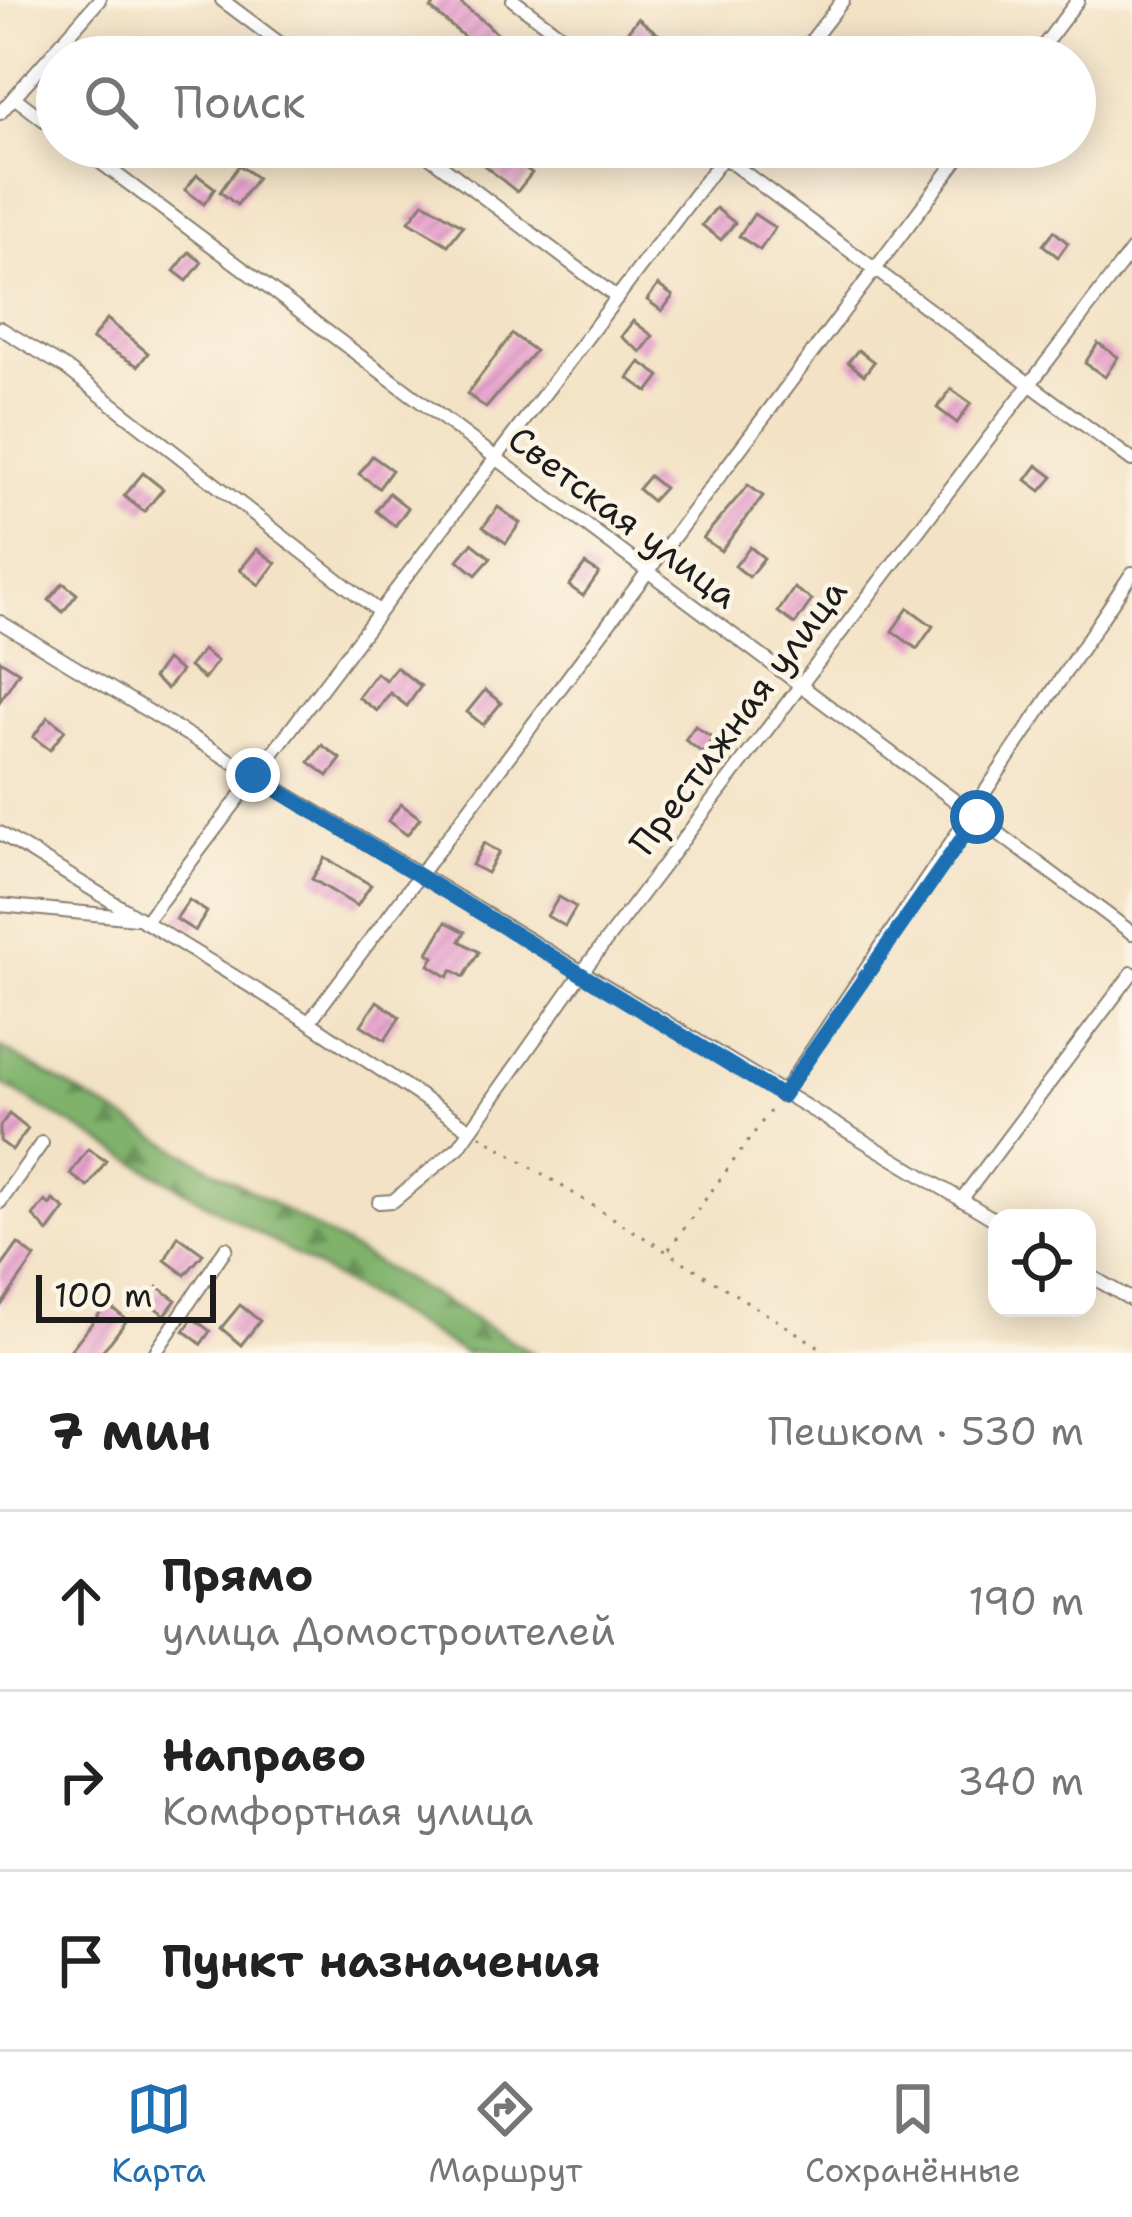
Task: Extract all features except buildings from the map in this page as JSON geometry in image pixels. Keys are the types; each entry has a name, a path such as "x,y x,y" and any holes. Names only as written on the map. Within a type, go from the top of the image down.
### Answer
{"street":[{"path":"68,36 100,0"},
{"path":"222,0 270,36"},
{"path":"513,0 562,36"},
{"path":"1051,36 1078,0"},
{"path":"814,36 837,2"},
{"path":"0,113 36,73"},
{"path":"14,98 36,114"},
{"name":"Светская улица","path":"108,168 1132,933"},
{"path":"446,168 616,296"},
{"path":"142,920 715,168"},
{"path":"747,168 875,270 1132,460"},
{"path":"309,1022 952,168"},
{"name":"Престижная улица","path":"379,1202 393,1201 459,1147 580,975 1132,250"},
{"path":"0,328 66,368 377,610"},
{"path":"782,1096 1132,573"},
{"path":"0,622 580,975 988,1216"},
{"path":"0,833 309,1022 468,1128"},
{"path":"0,905 142,920"},
{"path":"961,1200 1132,973"},
{"path":"0,1202 43,1143"},
{"path":"155,1353 226,1248"},
{"path":"1096,1279 1132,1300"}],"path":[{"path":"667,1252 782,1096"},
{"path":"468,1128 829,1353"}],"green space":[{"path":"0,1047 533,1353 464,1353 0,1083"}],"route":[{"path":"253,775 782,1096 974,814 977,817"}]}
